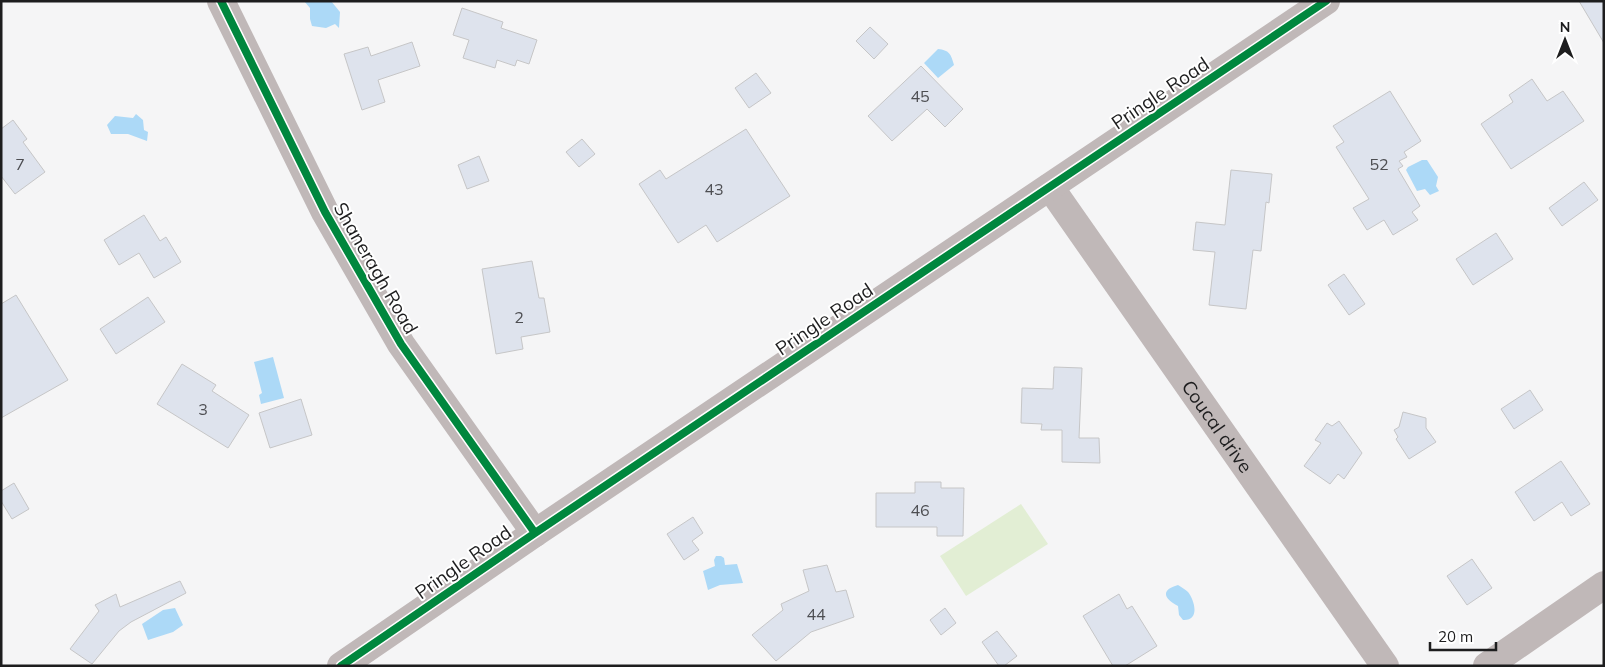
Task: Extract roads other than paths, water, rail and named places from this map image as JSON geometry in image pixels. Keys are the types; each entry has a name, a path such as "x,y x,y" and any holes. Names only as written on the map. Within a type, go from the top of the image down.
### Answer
{"street":[{"name":"Shaneragh Road","path":"221,1 325,212 401,344 535,533"},
{"name":"Pringle Road","path":"341,666 535,533 1326,1"},
{"name":"Coucal drive","path":"1050,187 1385,666"},
{"path":"1487,666 1604,585"}],"water":[{"path":"304,1 331,1 340,12 339,28 335,24 326,28 312,26 310,8"},
{"path":"938,49 949,53 954,65 938,78 924,63"},
{"path":"136,114 143,120 144,130 148,132 147,141 128,134 111,134 107,125 115,116 133,118"},
{"path":"1422,160 1427,160 1438,177 1436,186 1439,191 1430,195 1425,189 1417,191 1406,170"},
{"path":"273,357 284,398 261,404 259,395 262,393 254,362"},
{"path":"716,556 724,558 725,565 737,564 743,583 720,585 708,590 703,571 715,566 714,560"},
{"path":"1178,585 1188,592 1193,600 1194,614 1188,619 1183,620 1179,615 1178,606 1167,598 1166,595 1168,589"},
{"path":"175,608 183,625 173,632 148,640 142,624 163,610"}]}
